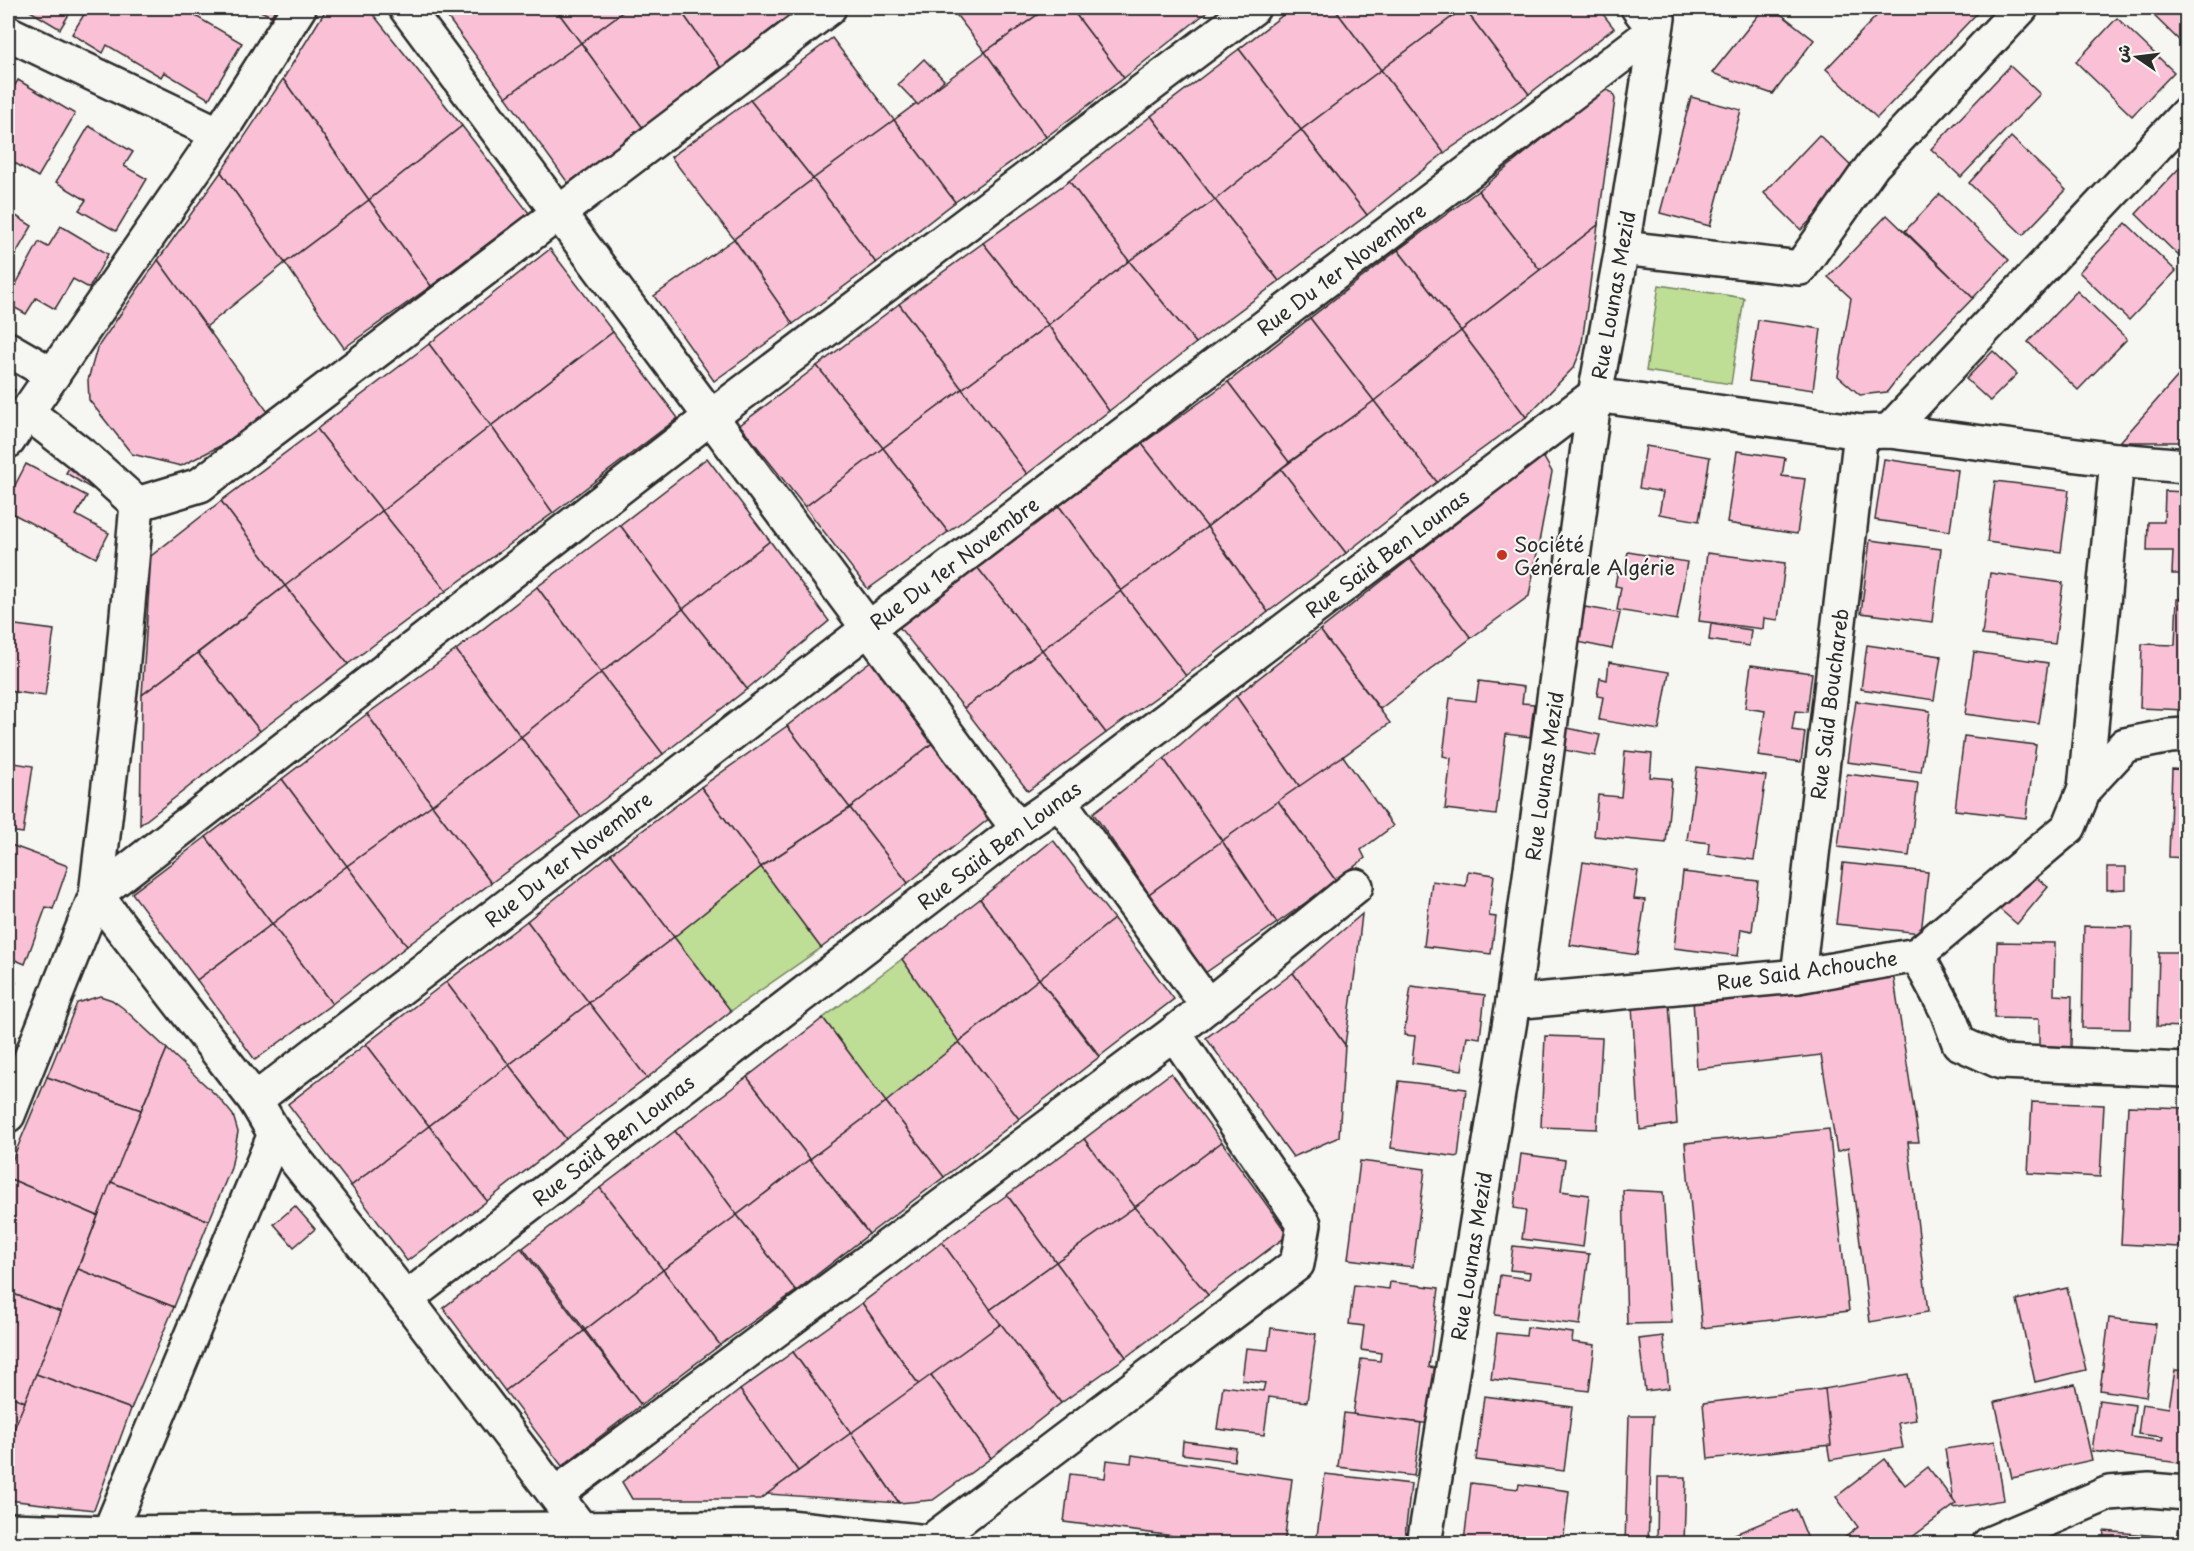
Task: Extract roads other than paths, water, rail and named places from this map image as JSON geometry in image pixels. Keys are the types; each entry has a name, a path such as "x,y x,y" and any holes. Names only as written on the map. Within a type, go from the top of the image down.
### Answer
{"street":[{"path":"8,441 219,134 299,8"},
{"path":"407,8 1018,829"},
{"path":"137,504 200,485 558,211 829,8"},
{"path":"96,895 712,416 1253,8"},
{"path":"1622,248 1800,268 1873,165 2021,8"},
{"name":"Rue Lounas Mezid","path":"1424,1544 1513,1002 1595,395 1622,248 1652,15"},
{"name":"Rue Du 1er Novembre","path":"255,1100 869,628 1652,15"},
{"path":"8,33 219,134"},
{"path":"1875,432 2187,114"},
{"path":"8,349 53,375"},
{"path":"1595,395 1875,432 2187,466"},
{"name":"Rue Saïd Ben Lounas","path":"406,1299 1018,829 1059,801 1595,395"},
{"path":"27,412 86,458 137,504"},
{"name":"Rue Said Bouchareb","path":"1798,976 1875,432"},
{"path":"1917,955 2069,827 2085,788 2117,460"},
{"path":"8,1115 96,895 121,682 137,504"},
{"path":"2085,788 2125,745 2187,735"},
{"path":"1059,801 1208,1006"},
{"path":"556,1494 1174,1033 1356,886"},
{"path":"96,895 255,1100 275,1134 406,1299 582,1530"},
{"name":"Rue Said Achouche","path":"1513,1002 1798,976 1917,955 1947,1011 1959,1043 2001,1062 2187,1070"},
{"path":"8,1530 109,1533 789,1527 939,1542 1297,1264 1304,1224 1174,1033"},
{"path":"109,1533 275,1134"},
{"path":"1989,1544 2109,1493 2149,1490 2187,1492"}],"place":[{"name":"Société Générale Algérie","path":"1502,555"}]}
